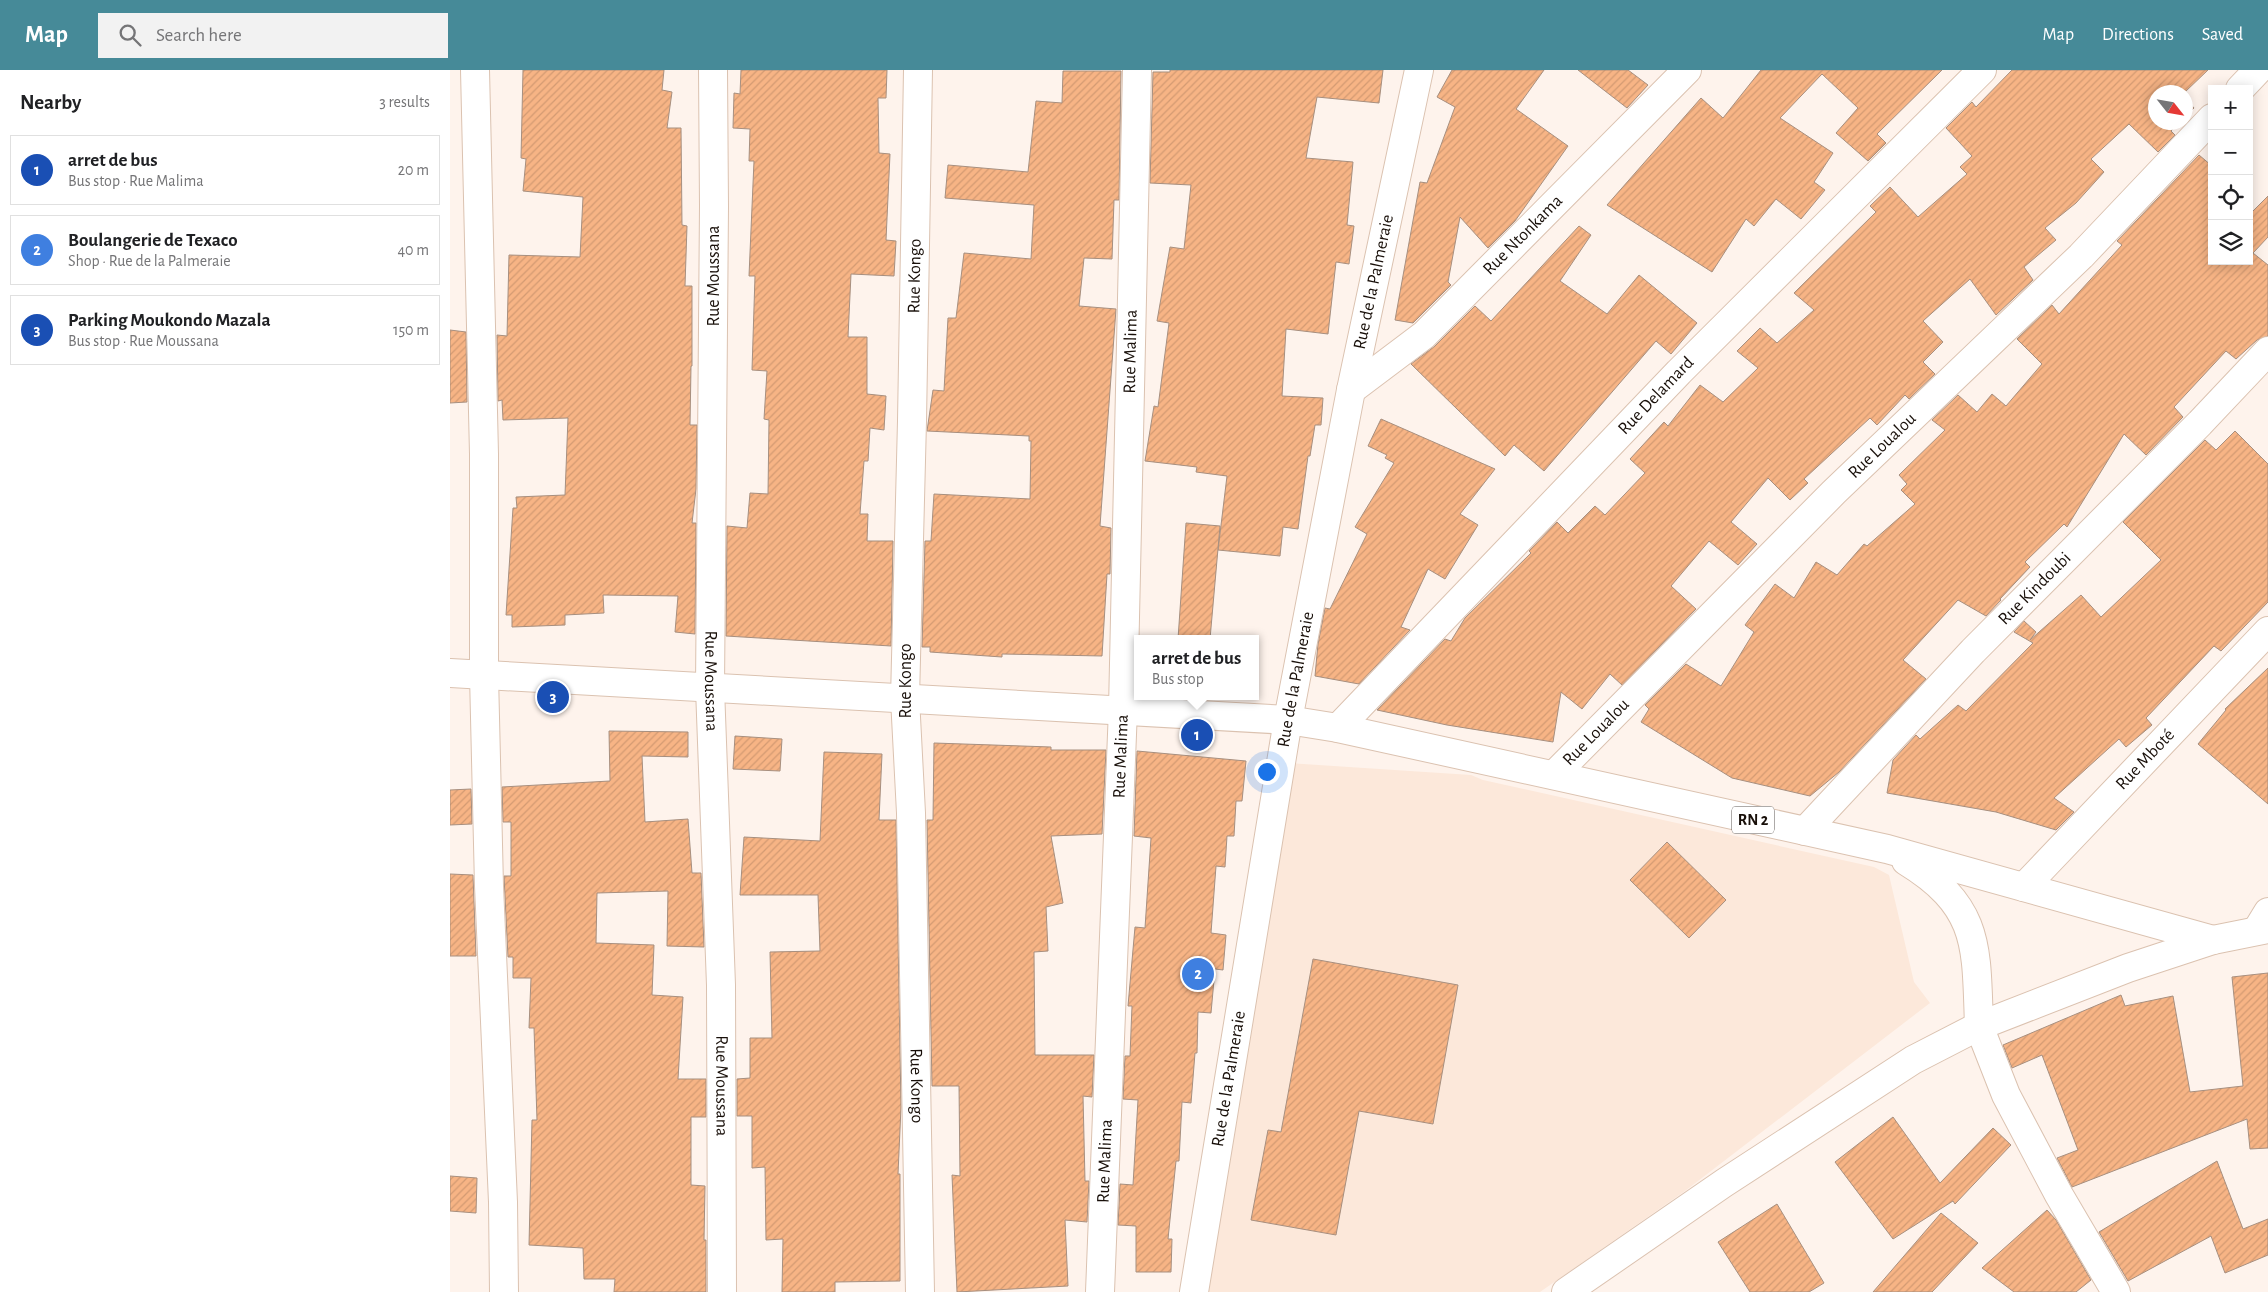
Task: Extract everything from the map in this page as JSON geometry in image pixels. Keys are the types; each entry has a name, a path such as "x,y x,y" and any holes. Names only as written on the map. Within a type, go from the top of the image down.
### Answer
{"main road":[{"path":"475,70 483,444 484,675 488,886 502,1202 504,1292"},
{"name":"Rue Moussana","path":"713,70 714,206 710,688 721,985 722,1292"},
{"name":"Rue Kongo","path":"918,70 905,698 912,813 920,1292"},
{"name":"Rue Malima","path":"1100,1292 1123,709 1137,70"},
{"name":"Rue de la Palmeraie","path":"1194,1292 1288,720 1351,390 1420,70"},
{"name":"Rue Ntonkama","path":"1351,390 1424,335 1688,70"},
{"name":"Rue Delamard","path":"1338,728 1679,372 1982,70"},
{"path":"2244,85 2258,70"},
{"name":"Rue Loualou","path":"1554,775 1834,492 2081,256 2208,122"},
{"name":"Rue Kindoubi","path":"1805,831 1973,650 2200,423 2268,351"},
{"name":"Rue Mboté","path":"2024,887 2268,631"},
{"path":"450,673 1123,709 1288,720"},
{"name":"RN 2","path":"1288,720 1338,728 1887,849 2213,940"},
{"path":"1887,849 1928,874 1951,897 1967,920 1975,946 1978,1026 2010,1102 2059,1195 2116,1292"},
{"name":"RN 2","path":"1566,1292 1840,1107 1913,1060 1978,1026 2128,968 2264,924"}],"shaded area":[{"path":"1288,763 1471,775 1483,780 1874,867 1889,875 1914,982 1930,1003 1685,1191 1540,1292 1200,1292"}],"building":[{"path":"523,70 664,70 662,90 672,92 667,128 681,128 682,225 687,226 685,286 692,286 690,425 697,425 696,489 692,523 696,523 695,634 675,632 678,596 603,595 604,613 565,615 565,625 512,627 512,615 506,615 513,508 517,508 516,497 565,495 568,418 503,420 502,400 498,401 497,335 507,336 509,255 580,257 583,197 523,191 526,159 521,158"},
{"path":"741,70 887,70 886,98 878,98 879,153 890,154 886,240 896,241 894,276 851,274 848,337 867,337 867,394 886,396 884,430 870,428 868,461 864,461 860,514 868,514 867,541 893,541 891,646 726,636 727,526 747,528 750,493 768,494 769,420 764,419 767,371 752,370 755,276 749,276 754,161 749,161 750,129 733,128 734,93 740,94"},
{"path":"1170,70 1383,70 1379,103 1317,97 1306,158 1353,162 1347,225 1354,226 1349,264 1336,262 1328,334 1286,329 1282,396 1323,398 1321,425 1315,425 1310,456 1308,456 1298,529 1283,527 1280,556 1218,550 1227,476 1196,472 1197,467 1145,461 1154,406 1158,407 1169,323 1157,321 1170,247 1184,249 1191,185 1150,183 1153,72 1170,72"},
{"path":"1452,70 1544,70 1516,109 1568,146 1515,221 1488,248 1460,217 1448,282 1451,285 1413,323 1395,320 1420,182 1427,183 1455,107 1437,97"},
{"path":"1578,70 1628,70 1648,85 1627,108"},
{"path":"1761,70 1942,70 1877,134 1886,143 1868,161 1836,133 1858,108 1822,74 1780,118 1833,153 1814,182 1825,190 1801,219 1776,199 1754,226 1746,219 1712,272 1607,205 1701,98 1723,118"},
{"path":"2012,70 2208,70 2192,85 2148,85 2148,130 2172,130 2175,135 2158,152 2129,124 2091,159 2104,172 2076,203 2045,228 2056,240 2024,267 2033,280 1996,315 1970,279 1923,321 1943,342 1923,362 1935,374 1909,399 1905,395 1877,425 1870,418 1804,479 1808,483 1790,500 1768,478 1731,522 1757,544 1738,565 1709,541 1671,586 1696,609 1622,685 1610,674 1582,709 1561,692 1553,742 1447,725 1377,710 1445,639 1451,641 1465,618 1531,553 1529,551 1557,522 1568,533 1595,506 1605,515 1645,473 1630,459 1664,422 1668,426 1700,385 1723,402 1758,368 1737,351 1760,328 1777,343 1814,310 1794,293 1876,212 1870,206 1890,187 1918,217 1967,174 1960,167 1972,156 1946,128 1972,102 1976,107"},
{"path":"1063,71 1121,71 1119,200 1114,200 1112,259 1084,258 1079,306 1116,309 1100,526 1111,528 1110,574 1107,574 1102,656 1002,654 1002,657 930,652 930,647 922,647 925,541 931,541 934,494 1030,499 1031,441 1029,441 1029,436 927,431 933,390 944,391 948,318 956,318 964,253 1031,259 1034,205 945,198 948,165 1028,172 1036,101 1062,103"},
{"path":"2199,155 2208,163 2208,265 2253,265 2253,253 2268,265 2268,336 2257,340 2236,359 2226,351 2174,407 2183,417 2146,455 2124,434 2067,527 2064,524 2025,562 2030,567 1986,616 1958,600 1903,660 1926,679 1839,772 1810,796 1732,778 1641,722 1649,709 1645,705 1686,664 1721,686 1754,632 1745,625 1775,584 1794,598 1816,562 1837,575 1864,544 1867,546 1915,504 1901,490 1907,484 1899,475 1945,430 1932,420 1958,395 1977,412 1992,394 2006,406 2042,364 2017,339 2052,305 2059,314 2122,245 2117,241"},
{"path":"2268,196 2268,237 2253,253 2253,211"},
{"path":"1579,226 1591,235 1560,281 1607,314 1639,275 1697,323 1671,354 1656,341 1544,471 1514,445 1505,456 1411,364 1435,346 1475,306 1491,321"},
{"path":"450,330 466,332 467,402 450,403"},
{"path":"1381,419 1495,469 1460,514 1478,525 1445,579 1428,569 1401,627 1410,630 1359,684 1315,676 1318,644 1325,608 1330,609 1367,534 1355,527 1394,463 1385,458 1387,455 1368,446"},
{"path":"2235,431 2268,464 2268,602 2221,651 2214,646 2146,718 2152,725 2126,747 2119,739 2054,798 2074,812 2056,830 1996,812 1887,793 1893,760 1916,735 1920,739 1958,705 1966,711 2033,643 2014,632 2024,621 2036,632 2030,640 2081,595 2101,617 2161,560 2123,522 2205,440 2216,450"},
{"path":"1186,523 1220,526 1210,635 1178,635"},
{"path":"2268,668 2268,804 2198,744 2225,709"},
{"path":"609,731 688,732 688,757 642,756 645,822 688,819 692,873 701,873 704,947 667,946 668,891 597,893 596,943 654,945 652,995 683,997 678,1079 706,1079 706,1117 691,1117 691,1185 705,1186 704,1240 706,1240 706,1292 614,1292 615,1279 584,1279 583,1248 529,1245 532,1120 537,1120 534,1028 529,1028 531,978 513,978 513,957 508,957 504,876 511,876 511,822 503,822 502,787 610,781"},
{"path":"735,736 782,739 780,771 733,769"},
{"path":"934,743 1051,747 1051,750 1106,750 1102,834 1051,836 1063,903 1046,907 1048,951 1034,952 1035,1055 1094,1055 1092,1097 1083,1096 1085,1181 1089,1181 1087,1222 1065,1220 1068,1286 957,1292 952,1175 960,1176 959,1086 932,1086 927,820 933,820"},
{"path":"1137,751 1246,761 1242,801 1236,801 1234,836 1227,836 1225,867 1216,866 1211,933 1226,935 1223,970 1215,969 1211,1013 1198,1012 1197,1053 1195,1053 1191,1103 1182,1102 1179,1161 1176,1161 1168,1239 1172,1239 1171,1272 1136,1272 1136,1226 1118,1225 1120,1184 1133,1185 1138,1100 1123,1099 1125,1056 1130,1056 1132,1006 1128,1006 1135,927 1145,928 1151,838 1134,836"},
{"path":"824,752 882,754 879,820 896,820 901,1107 898,1174 900,1174 900,1281 835,1282 835,1292 782,1292 783,1239 766,1240 765,1167 752,1168 752,1116 737,1116 737,1079 750,1078 750,1038 772,1038 770,952 820,951 818,895 740,895 744,837 820,841"},
{"path":"471,789 472,824 450,825 450,790"},
{"path":"1667,842 1726,900 1689,938 1630,880"},
{"path":"450,874 473,875 476,956 450,956"},
{"path":"1313,959 1458,985 1433,1124 1359,1111 1336,1235 1251,1220 1268,1130 1281,1132"},
{"path":"2268,973 2268,1148 2250,1149 2247,1119 2072,1187 2057,1158 2078,1150 2042,1055 2012,1068 2003,1045 2121,995 2125,1006 2173,996 2190,1092 2243,1086 2232,977"},
{"path":"1893,1117 1940,1183 1993,1128 2011,1145 1955,1204 1953,1201 1893,1239 1835,1162"},
{"path":"2217,1161 2243,1229 2268,1219 2268,1255 2225,1273 2211,1236 2128,1281 2099,1232"},
{"path":"450,1176 477,1178 476,1213 450,1211"},
{"path":"1777,1204 1824,1283 1809,1292 1750,1292 1718,1242"},
{"path":"2047,1210 2056,1220 2091,1280 2076,1292 2014,1292 1982,1268"},
{"path":"1941,1213 1978,1243 1932,1292 1873,1292"}],"place":[{"name":"Parking Moukondo Mazala","path":"553,697"},
{"name":"arret de bus","path":"1197,735"},
{"name":"Boulangerie de Texaco","path":"1198,974"}]}
